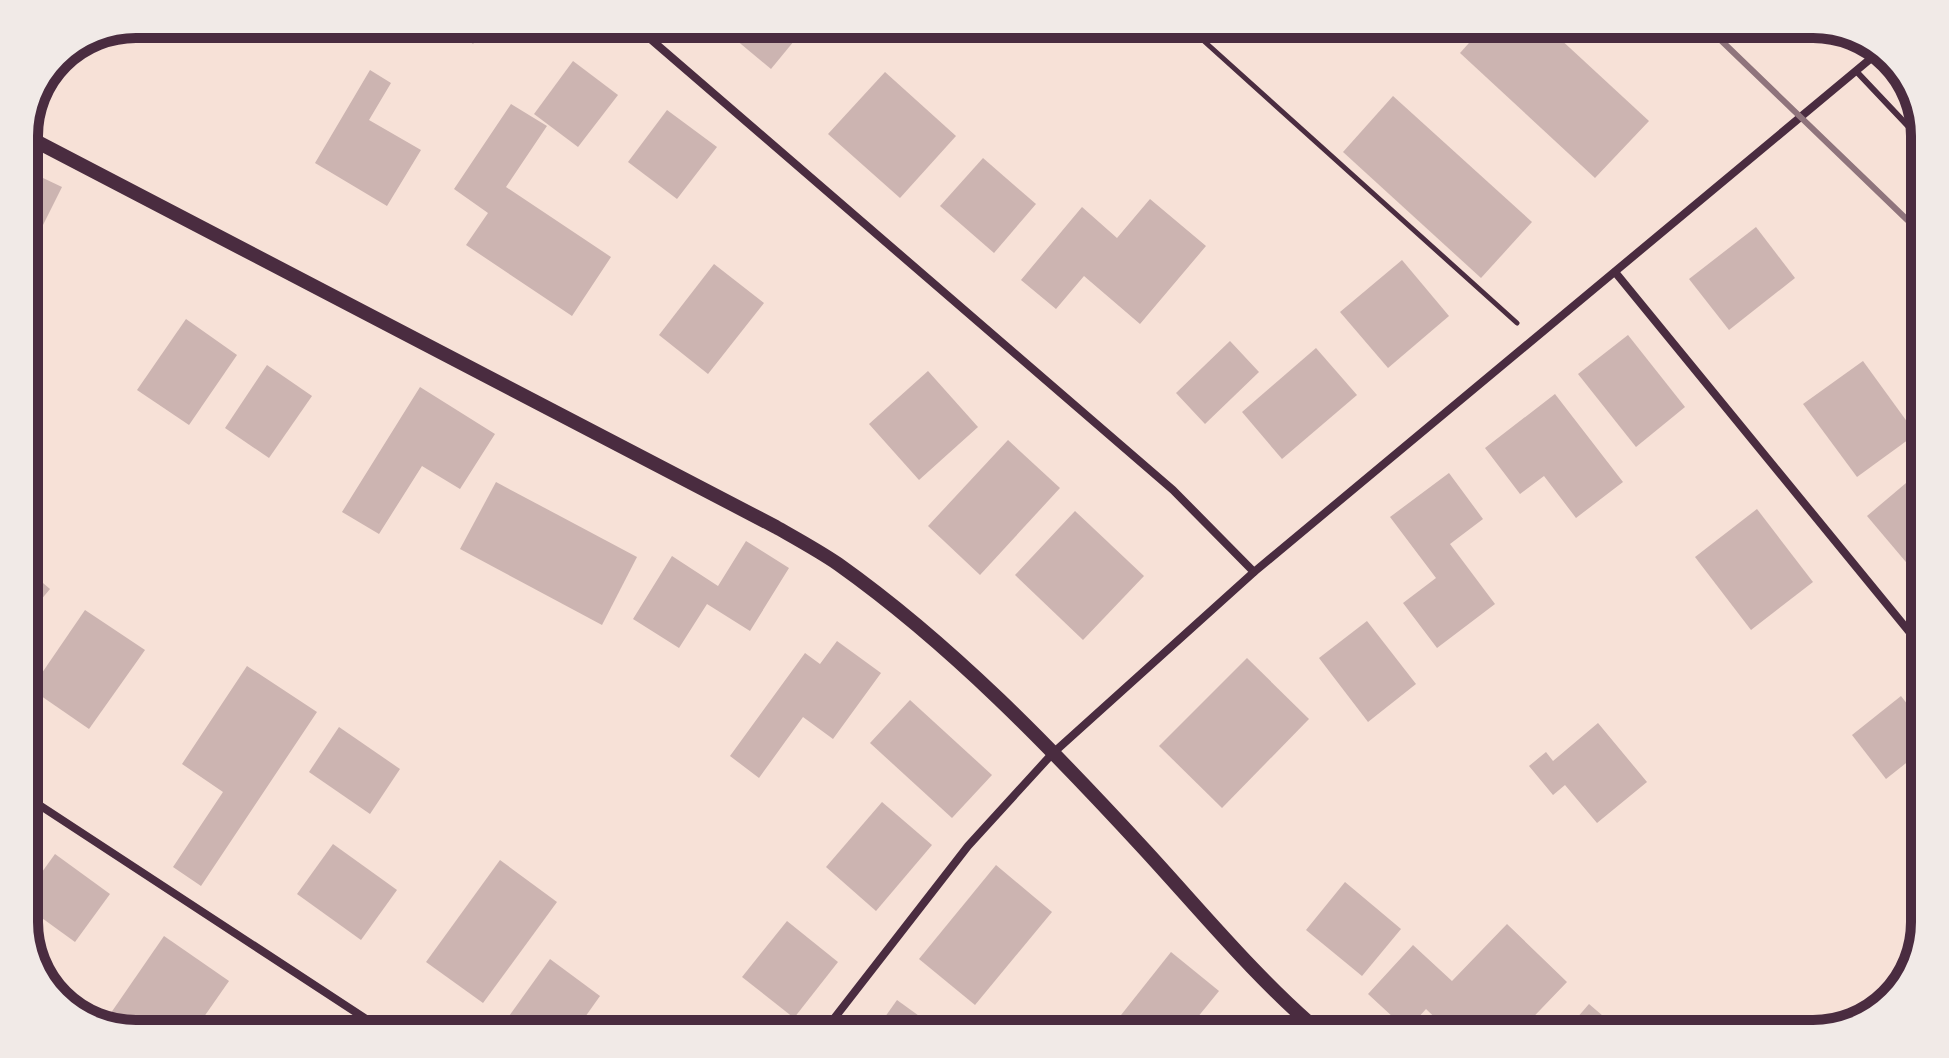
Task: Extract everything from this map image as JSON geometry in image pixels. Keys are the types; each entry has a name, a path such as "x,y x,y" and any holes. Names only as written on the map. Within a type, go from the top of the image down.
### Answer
{"street":[{"path":"649,38 1173,490 1254,572"},
{"path":"833,1020 968,846 1052,754 1254,572 1872,58"},
{"path":"38,142 762,520 836,563 897,608 980,682 1127,831 1253,968 1307,1020"},
{"path":"1615,272 1911,634"},
{"path":"38,804 368,1020"}],"lane":[{"path":"1856,71 1911,129"}],"path":[{"path":"1201,38 1535,339"}],"building":[{"path":"734,38 796,38 771,69"},
{"path":"1473,38 1559,38 1649,121 1595,178 1460,53"},
{"path":"573,61 618,95 578,147 534,114"},
{"path":"370,70 391,83 369,120 421,150 387,206 315,163"},
{"path":"885,72 956,136 900,198 828,134"},
{"path":"1393,96 1532,222 1481,278 1343,152"},
{"path":"511,104 547,126 506,187 611,257 572,316 466,245 488,213 454,189"},
{"path":"667,110 717,147 677,199 628,162"},
{"path":"983,158 1036,204 994,253 940,206"},
{"path":"38,176 62,187 38,235"},
{"path":"1150,199 1206,246 1140,324 1084,276 1056,309 1021,280 1082,207 1117,238"},
{"path":"1756,227 1795,278 1729,330 1689,279"},
{"path":"1402,260 1449,316 1388,368 1340,312"},
{"path":"714,264 764,303 708,374 659,335"},
{"path":"186,319 237,355 189,425 137,390"},
{"path":"1628,335 1685,407 1636,447 1578,374"},
{"path":"1230,341 1259,372 1205,424 1176,393"},
{"path":"1316,348 1357,395 1282,459 1242,412"},
{"path":"1863,361 1911,427 1911,438 1857,477 1803,404"},
{"path":"267,365 312,396 269,458 225,428"},
{"path":"928,371 978,427 919,480 869,424"},
{"path":"420,387 495,434 460,489 422,466 379,534 342,512"},
{"path":"1555,394 1623,482 1576,518 1544,476 1520,494 1485,448"},
{"path":"1008,440 1060,488 980,575 928,526"},
{"path":"1449,473 1483,519 1450,544 1495,604 1437,648 1403,603 1436,578 1390,517"},
{"path":"1911,479 1911,568 1867,516"},
{"path":"496,482 637,557 602,625 460,549"},
{"path":"1757,509 1813,582 1751,630 1695,557"},
{"path":"1075,511 1144,576 1083,640 1015,575"},
{"path":"746,541 789,568 750,631 707,604 679,648 633,619 672,556 718,586"},
{"path":"38,579 50,589 38,603"},
{"path":"85,610 145,650 89,729 38,694 38,679"},
{"path":"1367,621 1416,684 1368,722 1319,658"},
{"path":"837,641 881,673 833,739 803,717 759,778 730,756 805,653 820,664"},
{"path":"1247,658 1309,719 1222,808 1159,746"},
{"path":"247,666 317,712 201,886 173,867 223,792 182,764"},
{"path":"1901,696 1911,709 1911,759 1886,779 1852,735"},
{"path":"910,700 992,775 952,818 870,743"},
{"path":"1598,723 1647,782 1597,823 1565,785 1553,795 1529,766 1546,752 1553,761"},
{"path":"339,727 400,769 370,814 309,772"},
{"path":"882,802 932,845 876,911 826,867"},
{"path":"333,844 397,890 361,940 297,894"},
{"path":"55,854 110,894 75,942 38,915 38,878"},
{"path":"500,860 557,902 483,1003 426,962"},
{"path":"996,865 1052,912 975,1005 919,959"},
{"path":"1345,882 1401,929 1362,976 1306,930"},
{"path":"787,921 838,962 794,1018 742,977"},
{"path":"1507,924 1567,982 1530,1020 1437,1020 1426,1009 1416,1020 1396,1020 1368,994 1413,945 1452,981"},
{"path":"164,936 229,981 202,1020 136,1020 109,1016"},
{"path":"1171,952 1219,991 1195,1020 1117,1020"},
{"path":"550,959 600,996 583,1020 507,1019"},
{"path":"897,1000 925,1020 883,1020"},
{"path":"1589,1004 1608,1020 1575,1020"}],"railway":[{"path":"1719,38 1911,224"}]}
